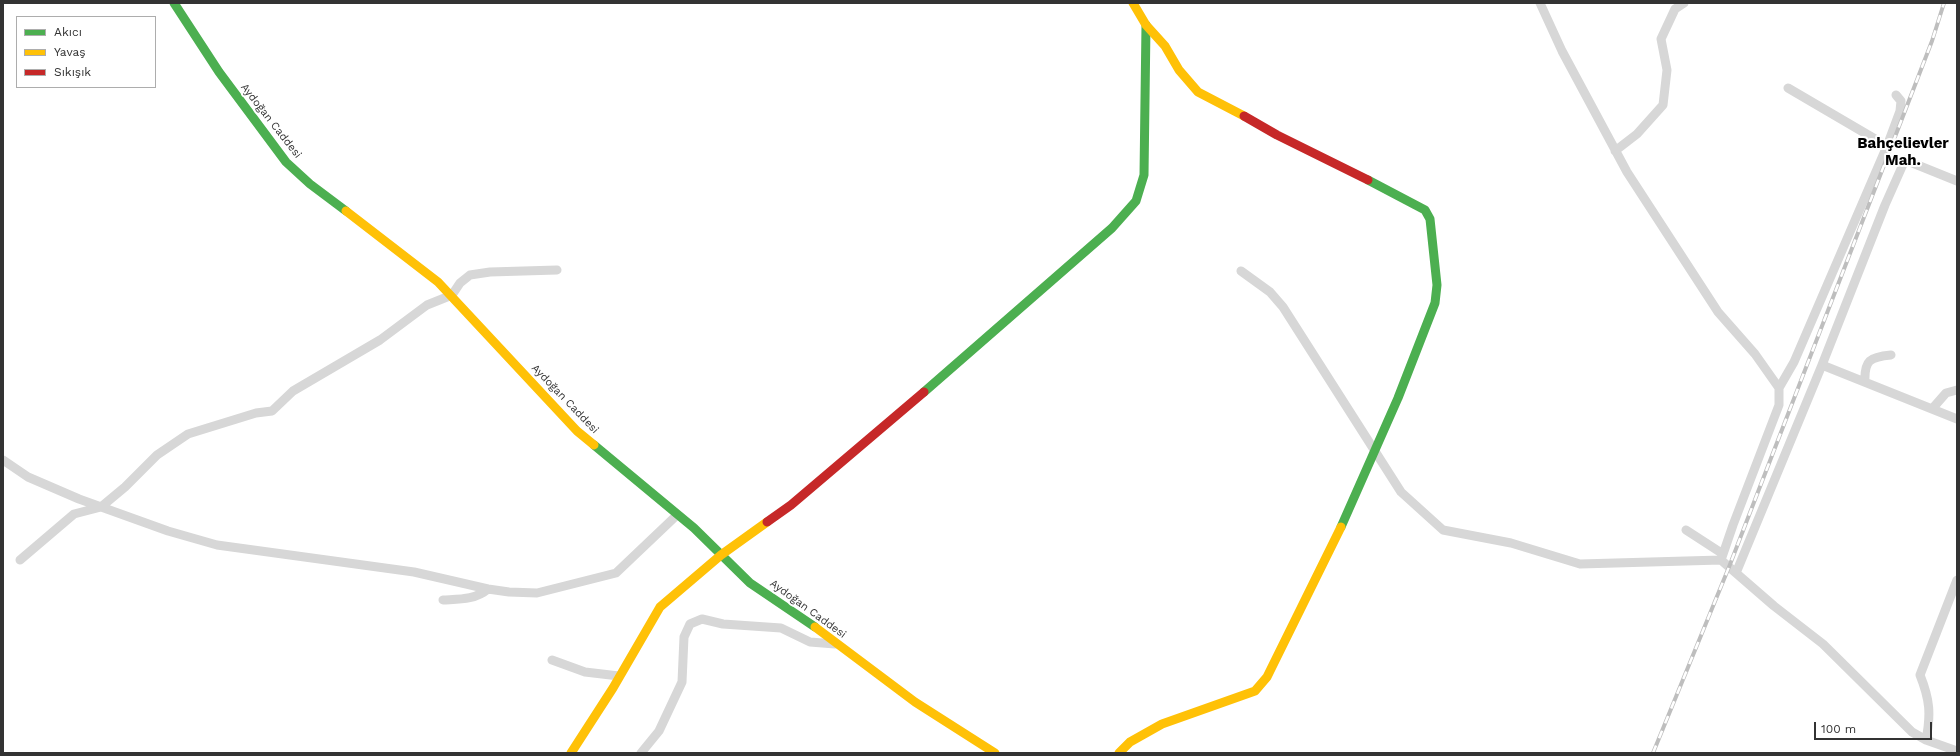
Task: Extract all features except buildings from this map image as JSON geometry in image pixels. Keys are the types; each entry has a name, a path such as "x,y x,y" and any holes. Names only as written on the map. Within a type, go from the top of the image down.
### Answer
{"street":[{"name":"Aydoğan Caddesi","path":"174,3 219,72 286,162 310,184 380,235 438,282 452,295 577,431 677,515 750,583 915,702 995,753"},
{"path":"1119,753 1125,745 1147,731 1255,691 1268,677 1350,508 1398,398 1435,303 1437,285 1430,219 1425,210 1336,163 1277,135 1224,104 1198,92 1179,70 1165,46 1146,24 1133,3"},
{"path":"1540,3 1562,51 1627,172 1718,312 1755,354 1779,388"},
{"path":"1615,151 1637,134 1663,105 1667,70 1661,38 1675,10 1684,3"},
{"path":"571,753 620,676 660,607 721,555 791,505 872,438 1112,228 1136,201 1144,175 1146,24"},
{"path":"1788,88 1887,146"},
{"path":"1722,557 1779,405 1779,388 1794,362 1887,146 1900,111 1901,101 1896,95"},
{"path":"1736,572 1822,365 1885,205 1905,160 1957,181"},
{"path":"20,560 74,514 101,507 125,487 157,455 188,434 256,413 272,411 293,391 380,340 427,305 452,295 460,283 470,275 490,272 556,270"},
{"path":"1241,271 1270,292 1283,307 1375,449 1401,492 1443,530 1511,543 1580,564 1722,557"},
{"path":"1865,382 1864,369 1870,360 1876,356 1891,355"},
{"path":"1822,365 1957,419"},
{"path":"1932,409 1946,393 1957,390"},
{"path":"3,460 28,477 101,507 168,531 218,545 414,572 488,589 537,593 616,573 677,515"},
{"path":"1686,530 1722,557 1736,572 1774,606 1823,644 1912,732 1926,740 1957,751"},
{"path":"1926,740 1930,716 1925,688 1920,675 1957,580"},
{"path":"443,600 471,598 481,595 488,589"},
{"path":"641,753 659,731 682,682 684,637 690,624 702,619 723,624 781,628 810,642 835,644"},
{"path":"552,660 585,672 620,676"}],"railway":[{"path":"1653,753 1729,567 1932,41 1944,3"}],"traffic: fast":[{"path":"174,3 219,72 286,162 310,184 346,211"},
{"path":"924,392 1112,228 1136,201 1144,175 1146,25"},
{"path":"1341,527 1398,398 1435,303 1437,285 1430,219 1425,210 1368,180"},
{"path":"594,445 694,528 750,583 815,627"}],"traffic: slow":[{"path":"1133,3 1146,25 1165,46 1179,70 1198,92 1244,116"},
{"path":"346,211 438,282 577,431 594,445"},
{"path":"571,753 613,688 660,607 721,555 767,522"},
{"path":"1119,753 1130,742 1162,724 1255,691 1267,677 1341,527"},
{"path":"815,627 915,702 995,753"}],"traffic: jam":[{"path":"1244,116 1277,135 1368,180"},
{"path":"767,522 791,505 924,392"}],"district":[{"name":"Bahçelievler Mah.","path":"1903,152"}]}
